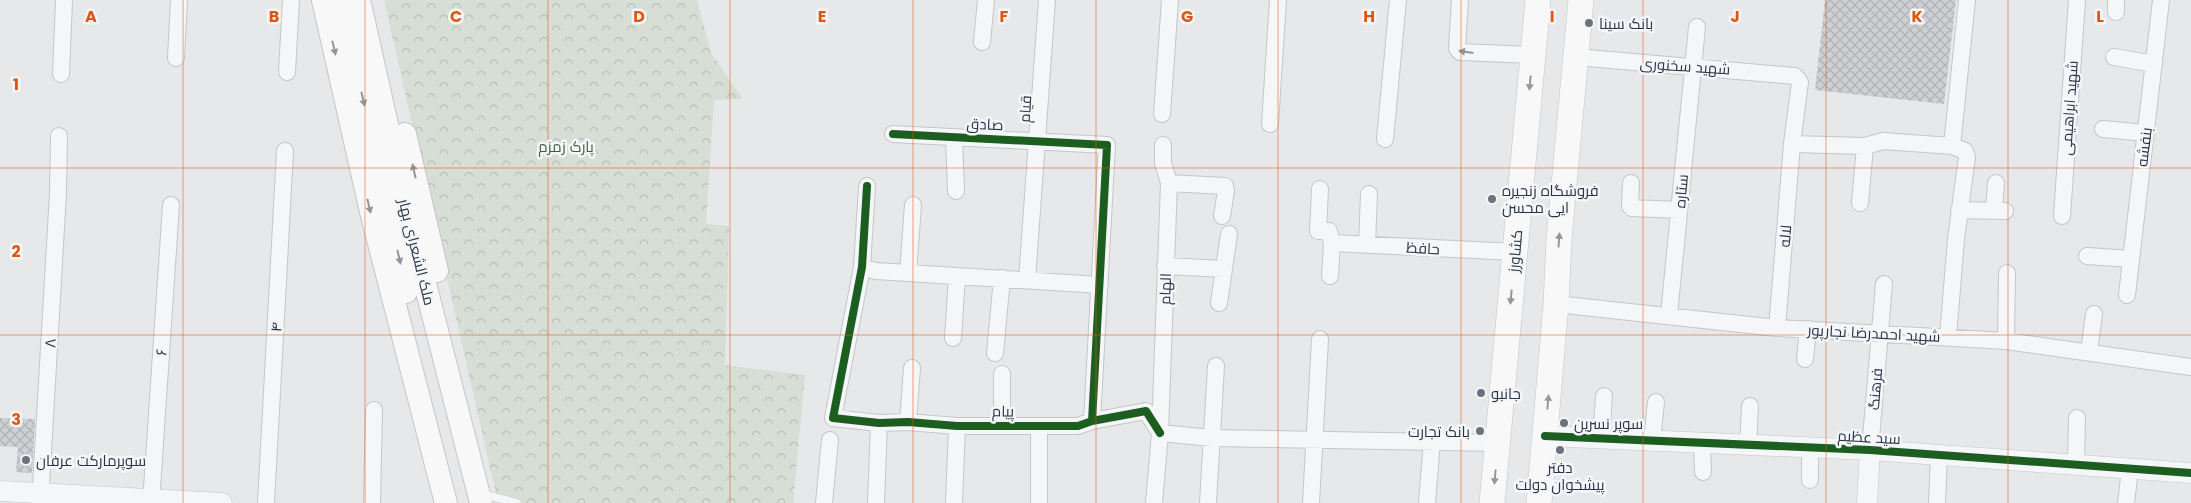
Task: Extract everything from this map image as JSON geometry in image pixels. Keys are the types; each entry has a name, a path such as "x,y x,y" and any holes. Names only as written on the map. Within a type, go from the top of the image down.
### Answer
{"main road":[{"path":"323,0 372,216 446,503"},
{"name":"ملک الشعرای بهار","path":"340,0 429,392 446,503"},
{"name":"ملک الشعرای بهار","path":"359,0 406,209 480,498"},
{"path":"374,0 461,373 480,498"},
{"name":"کشاورز","path":"1492,503 1538,0"},
{"path":"1539,503 1556,304 1559,239 1581,4"}],"street":[{"path":"61,74 64,0"},
{"path":"176,58 179,0"},
{"path":"287,72 291,0"},
{"path":"982,42 986,0"},
{"name":"قیام","path":"1027,280 1047,0"},
{"path":"1162,114 1170,0"},
{"path":"1270,124 1278,0"},
{"path":"1385,139 1398,0"},
{"path":"1460,0 1457,48 1460,52 1532,55"},
{"path":"1952,146 1967,0"},
{"name":"شهید ابراهیمی","path":"2062,216 2077,0"},
{"name":"بنفشه","path":"2127,295 2161,0"},
{"name":"ستاره","path":"1669,315 1697,27"},
{"name":"شهید سخنوری","path":"1576,57 1795,76"},
{"path":"2114,57 2154,64"},
{"name":"لاله","path":"1777,328 1792,144 1800,82 1795,76"},
{"path":"2103,129 2146,133"},
{"name":"صادق","path":"893,134 1107,145 1100,285"},
{"name":"۸","path":"41,498 58,193 59,136"},
{"path":"954,137 956,191"},
{"path":"1792,144 1865,146 1883,141 1952,146 1965,151 1967,157 1959,210 1948,337"},
{"name":"الهام","path":"1154,503 1160,433 1169,183 1163,163 1163,145"},
{"path":"1860,203 1865,146"},
{"name":"۴","path":"266,503 285,151"},
{"path":"1169,183 1224,186 1226,191 1222,216"},
{"path":"1631,183 1630,206 1632,208 1679,210"},
{"path":"1959,210 2000,211 1996,183"},
{"path":"867,186 862,267 876,271 1100,285 1092,421"},
{"path":"1320,189 1318,231 1330,231 1332,243 1330,276"},
{"path":"1367,245 1369,194"},
{"name":"۶","path":"152,501 171,205"},
{"path":"908,273 913,206"},
{"path":"1219,303 1229,234"},
{"name":"حافظ","path":"1332,243 1514,252"},
{"path":"2087,256 2131,259"},
{"path":"1165,266 1224,269"},
{"name":"پیام","path":"862,267 833,418 879,423 908,422 958,426 1002,424 1078,426 1092,421 1146,411 1160,433"},
{"path":"2006,341 2007,273"},
{"path":"953,338 957,276"},
{"path":"995,353 1002,278"},
{"name":"فرهنگ","path":"1867,503 1884,284"},
{"name":"شهید احمدرضا نجارپور","path":"1556,304 1777,328 2006,341 2191,367"},
{"path":"2089,352 2094,314"},
{"path":"1805,360 1808,329"},
{"path":"1311,503 1316,440 1320,339"},
{"path":"1208,503 1216,366"},
{"path":"908,422 912,368"},
{"path":"1002,374 1002,424"},
{"path":"1600,438 1604,396"},
{"path":"1652,440 1656,402"},
{"path":"1748,445 1750,406"},
{"path":"372,503 374,410"},
{"path":"2076,465 2077,418"},
{"path":"876,503 879,423"},
{"path":"954,503 958,426"},
{"path":"1039,426 1039,503"},
{"path":"1160,433 1212,438 1432,440 1498,443"},
{"name":"سید عظیم","path":"1545,436 1870,450 2191,473"},
{"path":"824,503 830,440"},
{"path":"1427,503 1432,440"},
{"path":"1702,443 1703,472"},
{"path":"1810,448 1810,480"},
{"path":"1936,503 1940,455"},
{"path":"2126,503 2130,469"},
{"path":"0,491 41,498 222,503"}],"lane":[{"path":"480,498 517,503"}],"green space":[{"name":"پارک زمزم","path":"384,0 697,0 711,53 743,99 714,100 706,224 729,226 725,365 805,375 793,503 498,503"}],"building":[{"path":"1825,0 1956,0 1944,104 1815,90"},
{"path":"0,418 35,419 32,473 16,472 18,447 0,446"}],"cycle path":[{"path":"893,134 1107,145 1092,421"},
{"path":"867,186 862,267 833,418 879,423 908,422 957,426 1078,426 1092,421 1146,411 1160,433"},
{"path":"1545,436 1870,450 2191,473"}],"place":[{"name":"بانک سینا","path":"1589,23"},
{"name":"فروشگاه زنجیره ایی محسن","path":"1492,199"},
{"name":"جانبو","path":"1481,393"},
{"name":"سوپر نسرین","path":"1564,423"},
{"name":"بانک تجارت","path":"1480,431"},
{"name":"دفتر پیشخوان دولت","path":"1560,450"},
{"name":"سوپرمارکت عرفان","path":"26,460"}]}
